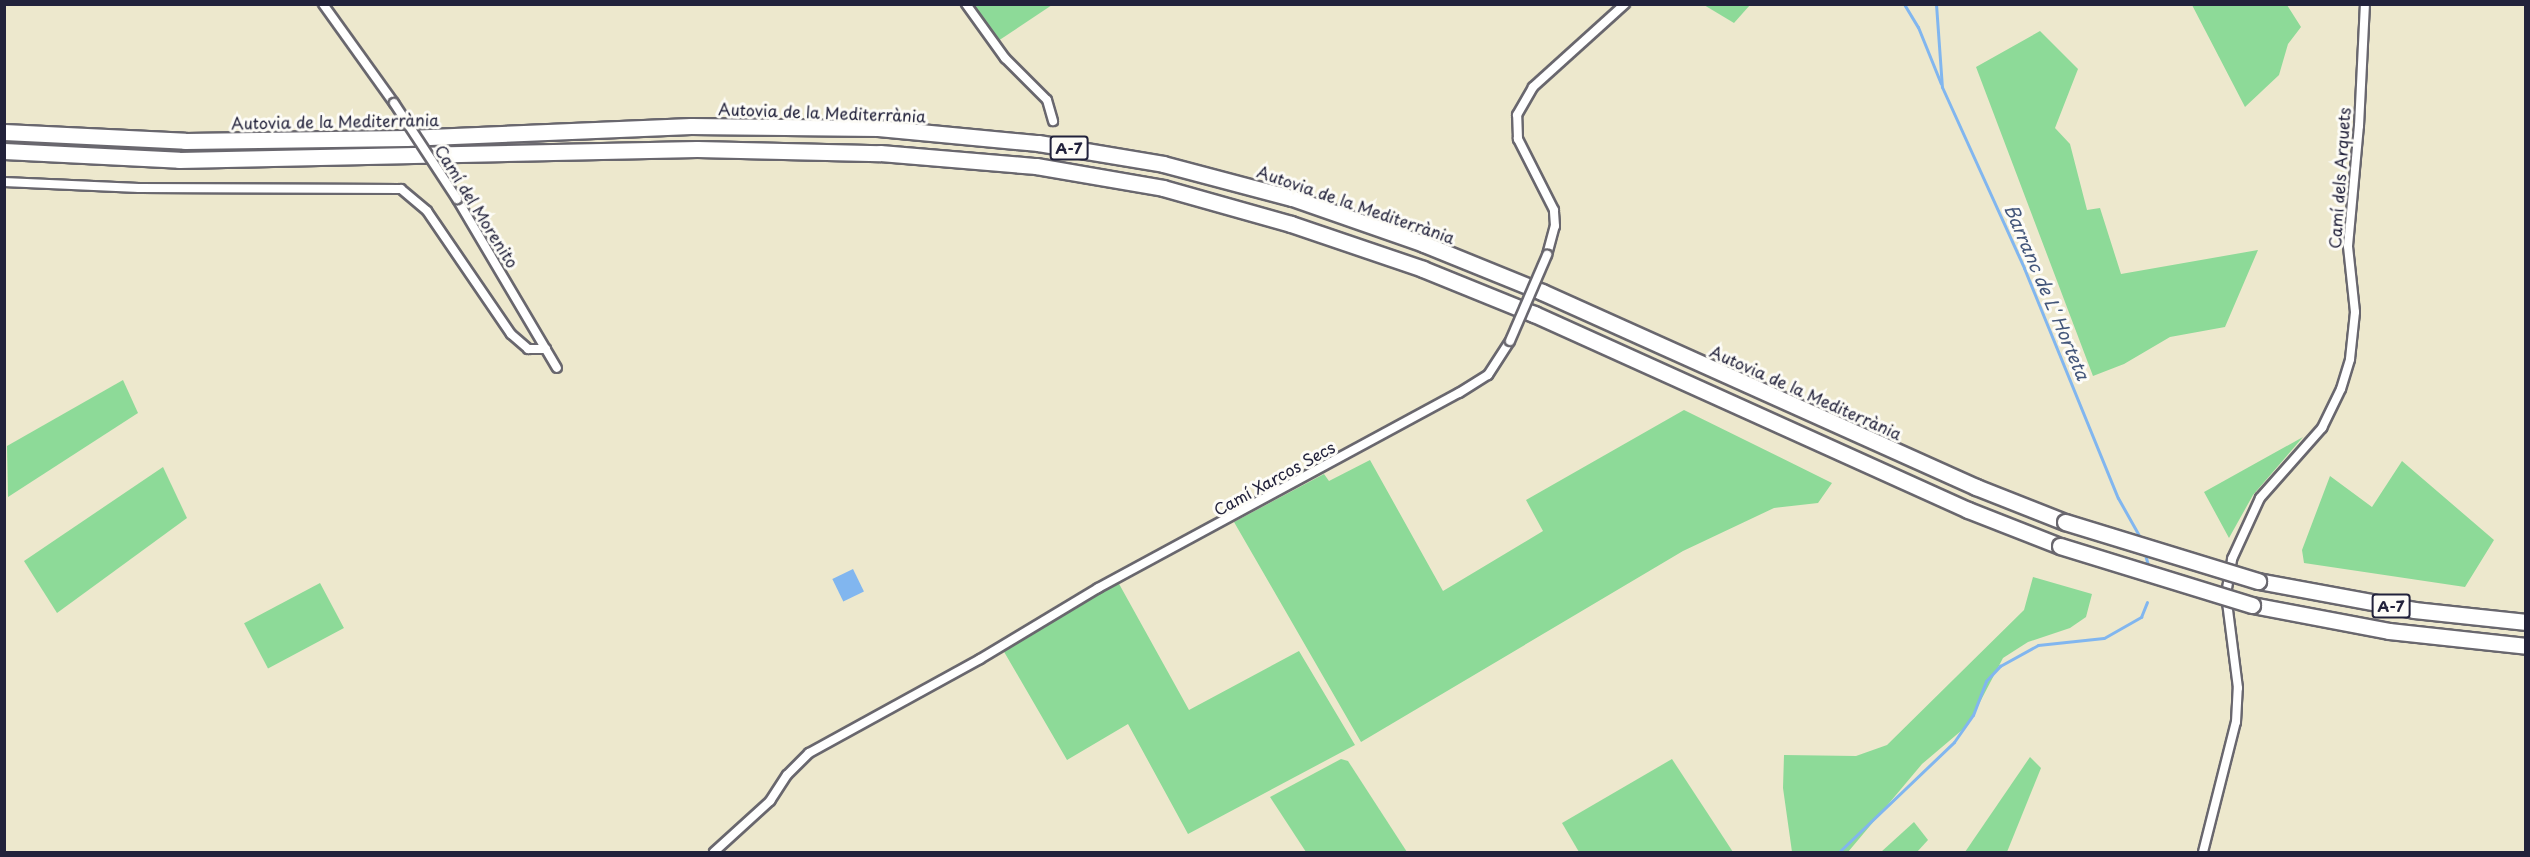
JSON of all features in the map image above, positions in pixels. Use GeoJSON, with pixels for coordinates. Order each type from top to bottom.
{"type":"FeatureCollection","features":[{"type":"Feature","properties":{"kind":"highway","name":"Autovia de la Mediterrània"},"geometry":{"type":"LineString","coordinates":[[4,132],[209,141],[692,126],[879,128],[1038,143],[1163,164],[1292,198],[1424,244],[1542,292],[1965,483],[2065,522],[2259,581],[2414,610],[2526,622]]}},
{"type":"Feature","properties":{"kind":"highway","name":"A-7"},"geometry":{"type":"LineString","coordinates":[[4,152],[179,160],[697,149],[880,153],[1036,166],[1163,188],[1291,224],[1423,269],[1534,314],[1968,510],[2060,546],[2252,605],[2389,631],[2526,646]]}},
{"type":"Feature","properties":{"kind":"street","name":"Camí del Morenito"},"geometry":{"type":"LineString","coordinates":[[323,4],[394,103],[456,199],[557,368]]}},
{"type":"Feature","properties":{"kind":"street"},"geometry":{"type":"LineString","coordinates":[[966,4],[1005,58],[1047,100],[1053,121]]}},
{"type":"Feature","properties":{"kind":"street","name":"Camí Xarcos Secs"},"geometry":{"type":"LineString","coordinates":[[714,852],[770,801],[787,775],[809,753],[980,659],[1098,588],[1459,393],[1488,375],[1510,341],[1547,255],[1555,226],[1554,210],[1518,139],[1517,115],[1533,87],[1625,4]]}},
{"type":"Feature","properties":{"kind":"street","name":"Camí dels Arquets"},"geometry":{"type":"LineString","coordinates":[[2203,852],[2236,722],[2238,688],[2226,594],[2232,559],[2259,498],[2322,428],[2341,389],[2350,359],[2355,312],[2348,246],[2360,126],[2365,4]]}},
{"type":"Feature","properties":{"kind":"street"},"geometry":{"type":"LineString","coordinates":[[4,182],[139,188],[401,189],[427,211],[511,334],[528,349],[546,349]]}},
{"type":"Feature","properties":{"kind":"green space"},"geometry":{"type":"Polygon","coordinates":[[[1750,4],[1734,23],[1704,5],[1750,4]]]}},
{"type":"Feature","properties":{"kind":"green space"},"geometry":{"type":"Polygon","coordinates":[[[974,5],[1052,5],[998,41],[974,5]]]}},
{"type":"Feature","properties":{"kind":"green space"},"geometry":{"type":"Polygon","coordinates":[[[2192,5],[2287,5],[2301,27],[2288,44],[2279,75],[2245,107],[2192,5]]]}},
{"type":"Feature","properties":{"kind":"green space"},"geometry":{"type":"Polygon","coordinates":[[[2040,31],[2078,69],[2055,128],[2070,144],[2087,210],[2100,208],[2121,274],[2258,250],[2225,327],[2170,337],[2124,364],[2093,376],[1976,67],[2040,31]]]}},
{"type":"Feature","properties":{"kind":"green space"},"geometry":{"type":"Polygon","coordinates":[[[123,380],[138,413],[8,497],[7,446],[123,380]]]}},
{"type":"Feature","properties":{"kind":"green space"},"geometry":{"type":"Polygon","coordinates":[[[1684,410],[1832,483],[1818,503],[1774,508],[1683,551],[1361,742],[1234,522],[1324,474],[1329,481],[1370,460],[1443,591],[1543,531],[1526,500],[1684,410]]]}},
{"type":"Feature","properties":{"kind":"green space"},"geometry":{"type":"Polygon","coordinates":[[[2303,437],[2253,495],[2229,538],[2204,492],[2303,437]]]}},
{"type":"Feature","properties":{"kind":"green space"},"geometry":{"type":"Polygon","coordinates":[[[2402,461],[2494,540],[2465,587],[2304,563],[2302,550],[2330,476],[2372,507],[2402,461]]]}},
{"type":"Feature","properties":{"kind":"green space"},"geometry":{"type":"Polygon","coordinates":[[[163,467],[187,518],[57,613],[24,561],[163,467]]]}},
{"type":"Feature","properties":{"kind":"green space"},"geometry":{"type":"Polygon","coordinates":[[[2033,577],[2092,594],[2086,617],[2070,628],[2028,642],[2003,658],[1968,725],[1922,764],[1848,852],[1792,852],[1783,788],[1784,755],[1856,756],[1887,745],[2024,610],[2033,577]]]}},
{"type":"Feature","properties":{"kind":"green space"},"geometry":{"type":"Polygon","coordinates":[[[1118,582],[1189,710],[1299,651],[1355,745],[1188,834],[1128,724],[1067,760],[1003,650],[1118,582]]]}},
{"type":"Feature","properties":{"kind":"green space"},"geometry":{"type":"Polygon","coordinates":[[[320,583],[344,628],[268,668],[244,623],[320,583]]]}},
{"type":"Feature","properties":{"kind":"green space"},"geometry":{"type":"Polygon","coordinates":[[[2030,757],[2041,768],[2007,852],[1965,852],[2030,757]]]}},
{"type":"Feature","properties":{"kind":"green space"},"geometry":{"type":"Polygon","coordinates":[[[1341,759],[1348,761],[1407,852],[1306,852],[1270,797],[1341,759]]]}},
{"type":"Feature","properties":{"kind":"green space"},"geometry":{"type":"Polygon","coordinates":[[[1672,759],[1733,852],[1579,852],[1562,823],[1672,759]]]}},
{"type":"Feature","properties":{"kind":"green space"},"geometry":{"type":"Polygon","coordinates":[[[1914,822],[1928,840],[1917,852],[1881,852],[1914,822]]]}},
{"type":"Feature","properties":{"kind":"water"},"geometry":{"type":"Polygon","coordinates":[[[853,569],[864,591],[843,602],[832,579],[853,569]]]}},
{"type":"Feature","properties":{"kind":"waterway"},"geometry":{"type":"LineString","coordinates":[[1904,4],[1918,27],[1941,84]]}},
{"type":"Feature","properties":{"kind":"waterway","name":"Barranc de L' Horteta"},"geometry":{"type":"LineString","coordinates":[[1936,4],[1942,87],[2024,268],[2118,498],[2141,539]]}},
{"type":"Feature","properties":{"kind":"waterway","name":"Barranc de L' Horteta"},"geometry":{"type":"LineString","coordinates":[[2144,551],[2149,568]]}},
{"type":"Feature","properties":{"kind":"waterway"},"geometry":{"type":"LineString","coordinates":[[1839,852],[1954,742],[1973,715],[1986,681],[2000,666],[2038,645],[2104,638],[2141,617],[2147,602]]}}]}
